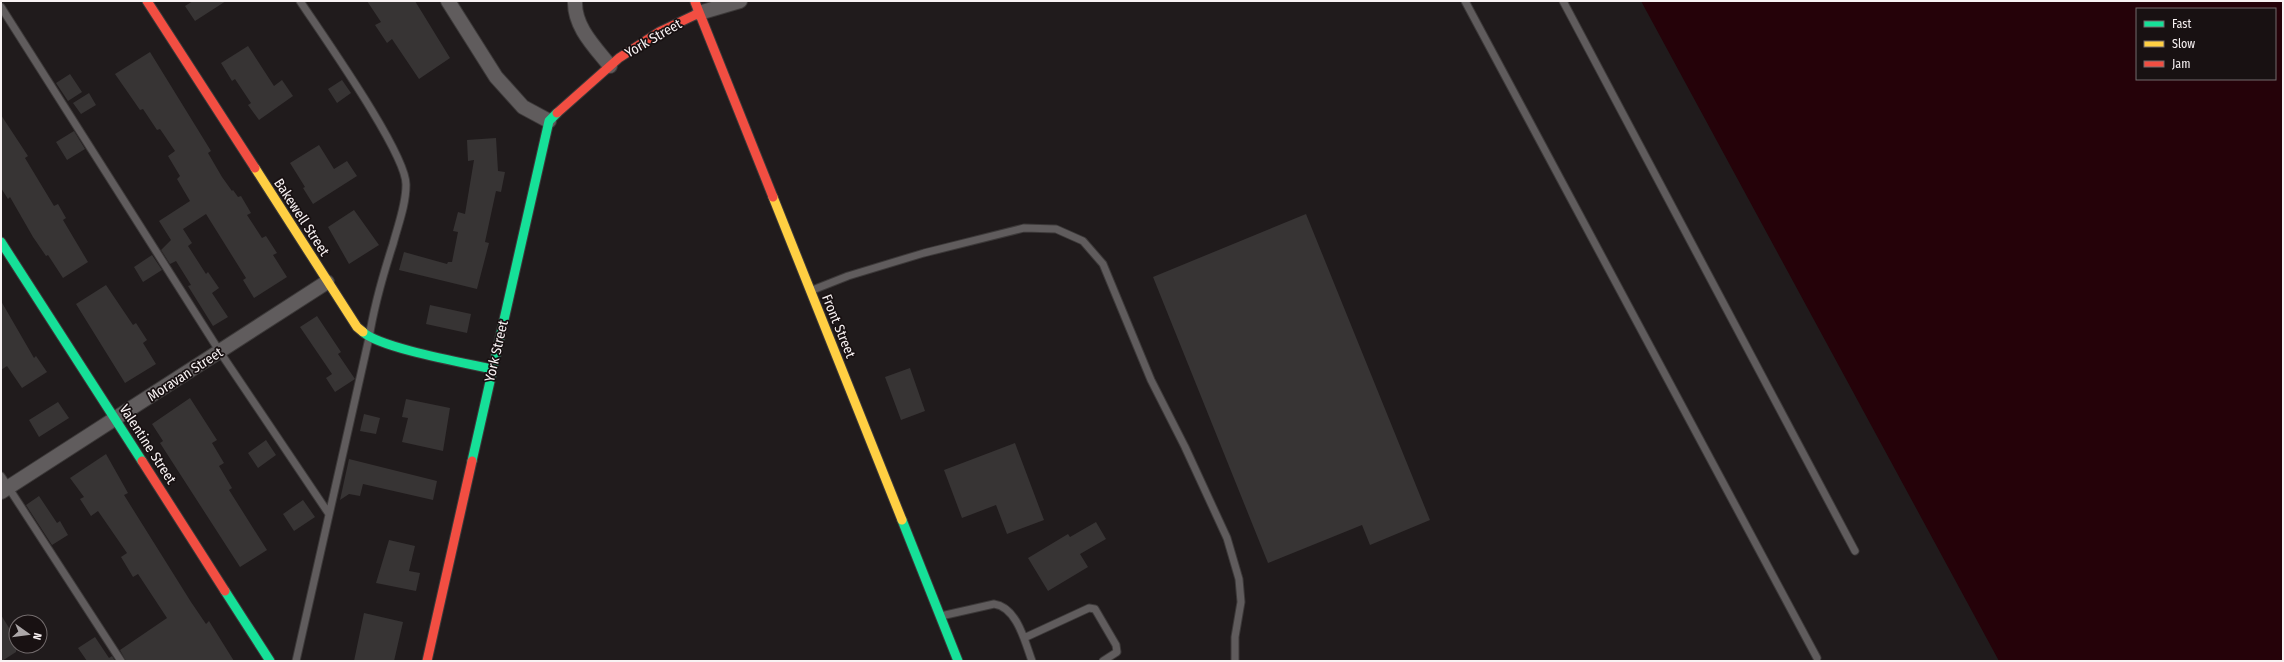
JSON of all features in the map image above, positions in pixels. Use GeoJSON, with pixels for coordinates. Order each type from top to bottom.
{"type":"FeatureCollection","features":[{"type":"Feature","properties":{"kind":"street","name":"Bakewell Street"},"geometry":{"type":"LineString","coordinates":[[147,1],[327,282],[354,322],[369,338]]}},
{"type":"Feature","properties":{"kind":"street"},"geometry":{"type":"LineString","coordinates":[[448,1],[496,77],[523,107],[550,121]]}},
{"type":"Feature","properties":{"kind":"street","name":"York Street"},"geometry":{"type":"LineString","coordinates":[[575,1],[575,13],[582,30],[610,66]]}},
{"type":"Feature","properties":{"kind":"street"},"geometry":{"type":"LineString","coordinates":[[697,7],[740,1]]}},
{"type":"Feature","properties":{"kind":"street","name":"York Street"},"geometry":{"type":"LineString","coordinates":[[427,661],[492,369],[550,121],[619,58],[697,7]]}},
{"type":"Feature","properties":{"kind":"street","name":"Front Street"},"geometry":{"type":"LineString","coordinates":[[697,7],[958,661]]}},
{"type":"Feature","properties":{"kind":"street","name":"Valentine Street"},"geometry":{"type":"LineString","coordinates":[[1,242],[270,661]]}},
{"type":"Feature","properties":{"kind":"street","name":"Moravan Street"},"geometry":{"type":"LineString","coordinates":[[3,485],[116,419],[327,282]]}},
{"type":"Feature","properties":{"kind":"street"},"geometry":{"type":"LineString","coordinates":[[369,338],[492,369]]}},
{"type":"Feature","properties":{"kind":"lane"},"geometry":{"type":"LineString","coordinates":[[296,661],[369,338],[374,308],[404,205],[407,183],[393,149],[379,124],[300,1]]}},
{"type":"Feature","properties":{"kind":"lane"},"geometry":{"type":"LineString","coordinates":[[1465,1],[1817,658]]}},
{"type":"Feature","properties":{"kind":"lane"},"geometry":{"type":"LineString","coordinates":[[1563,1],[1855,551]]}},
{"type":"Feature","properties":{"kind":"lane"},"geometry":{"type":"LineString","coordinates":[[1,7],[220,352],[329,514]]}},
{"type":"Feature","properties":{"kind":"lane"},"geometry":{"type":"LineString","coordinates":[[810,291],[848,276],[924,253],[1024,228],[1056,229],[1083,241],[1103,264],[1151,380],[1185,447],[1227,538],[1239,579],[1241,602],[1235,637],[1235,661]]}},
{"type":"Feature","properties":{"kind":"lane"},"geometry":{"type":"LineString","coordinates":[[3,485],[121,661]]}},
{"type":"Feature","properties":{"kind":"lane"},"geometry":{"type":"LineString","coordinates":[[941,616],[994,604],[1008,608],[1024,638],[1032,661]]}},
{"type":"Feature","properties":{"kind":"lane"},"geometry":{"type":"LineString","coordinates":[[1024,638],[1089,608],[1095,609],[1116,646],[1117,652],[1103,661]]}},
{"type":"Feature","properties":{"kind":"shaded area"},"geometry":{"type":"Polygon","coordinates":[[[1641,1],[2283,1],[2283,661],[1999,661],[1641,1]]]}},
{"type":"Feature","properties":{"kind":"building"},"geometry":{"type":"Polygon","coordinates":[[[193,1],[226,1],[195,21],[185,6],[193,1]]]}},
{"type":"Feature","properties":{"kind":"building"},"geometry":{"type":"Polygon","coordinates":[[[367,1],[415,1],[450,58],[419,79],[392,39],[387,43],[375,25],[381,22],[367,1]]]}},
{"type":"Feature","properties":{"kind":"building"},"geometry":{"type":"Polygon","coordinates":[[[248,46],[274,86],[282,80],[293,96],[259,120],[248,105],[251,103],[235,79],[232,81],[221,63],[248,46]]]}},
{"type":"Feature","properties":{"kind":"building"},"geometry":{"type":"Polygon","coordinates":[[[150,52],[211,151],[208,153],[222,177],[238,197],[241,196],[251,213],[247,215],[262,238],[266,236],[277,253],[273,255],[287,277],[254,298],[243,280],[246,278],[206,214],[183,229],[192,243],[188,246],[206,274],[208,272],[219,288],[212,293],[228,317],[213,326],[188,286],[191,285],[176,261],[170,264],[161,250],[171,240],[159,221],[190,201],[177,179],[180,176],[168,156],[175,151],[160,129],[157,130],[143,109],[140,110],[115,74],[150,52]]]}},
{"type":"Feature","properties":{"kind":"building"},"geometry":{"type":"Polygon","coordinates":[[[70,74],[82,92],[68,101],[56,83],[70,74]]]}},
{"type":"Feature","properties":{"kind":"building"},"geometry":{"type":"Polygon","coordinates":[[[342,80],[351,93],[337,103],[328,89],[342,80]]]}},
{"type":"Feature","properties":{"kind":"building"},"geometry":{"type":"Polygon","coordinates":[[[89,93],[96,105],[81,114],[73,103],[89,93]]]}},
{"type":"Feature","properties":{"kind":"building"},"geometry":{"type":"Polygon","coordinates":[[[1,115],[28,156],[25,158],[54,206],[58,204],[66,218],[63,220],[88,262],[63,278],[48,255],[46,256],[33,237],[10,197],[8,199],[1,188],[1,115]]]}},
{"type":"Feature","properties":{"kind":"building"},"geometry":{"type":"Polygon","coordinates":[[[74,131],[85,149],[67,160],[56,142],[74,131]]]}},
{"type":"Feature","properties":{"kind":"building"},"geometry":{"type":"Polygon","coordinates":[[[496,138],[498,171],[505,172],[501,192],[496,191],[485,242],[489,243],[477,289],[399,270],[404,252],[447,264],[448,262],[452,262],[458,232],[453,231],[458,212],[465,214],[474,160],[468,161],[467,140],[496,138]]]}},
{"type":"Feature","properties":{"kind":"building"},"geometry":{"type":"Polygon","coordinates":[[[319,145],[334,169],[347,161],[357,176],[313,204],[303,188],[305,187],[290,163],[319,145]]]}},
{"type":"Feature","properties":{"kind":"building"},"geometry":{"type":"Polygon","coordinates":[[[354,210],[379,245],[349,264],[328,227],[354,210]]]}},
{"type":"Feature","properties":{"kind":"building"},"geometry":{"type":"Polygon","coordinates":[[[1306,214],[1430,520],[1370,545],[1362,525],[1268,563],[1153,277],[1306,214]]]}},
{"type":"Feature","properties":{"kind":"building"},"geometry":{"type":"Polygon","coordinates":[[[152,255],[162,270],[143,282],[134,267],[152,255]]]}},
{"type":"Feature","properties":{"kind":"building"},"geometry":{"type":"Polygon","coordinates":[[[106,285],[133,325],[136,323],[147,340],[143,343],[156,364],[125,383],[76,304],[106,285]]]}},
{"type":"Feature","properties":{"kind":"building"},"geometry":{"type":"Polygon","coordinates":[[[1,301],[34,358],[36,356],[47,372],[22,388],[7,366],[1,370],[1,301]]]}},
{"type":"Feature","properties":{"kind":"building"},"geometry":{"type":"Polygon","coordinates":[[[430,305],[471,314],[467,333],[426,324],[430,305]]]}},
{"type":"Feature","properties":{"kind":"building"},"geometry":{"type":"Polygon","coordinates":[[[317,316],[341,352],[338,354],[355,379],[335,392],[326,378],[332,374],[300,327],[317,316]]]}},
{"type":"Feature","properties":{"kind":"building"},"geometry":{"type":"Polygon","coordinates":[[[910,368],[925,411],[901,420],[885,377],[910,368]]]}},
{"type":"Feature","properties":{"kind":"building"},"geometry":{"type":"Polygon","coordinates":[[[190,398],[217,440],[212,443],[224,463],[219,466],[232,488],[229,490],[267,550],[240,567],[160,443],[163,441],[152,424],[190,398]]]}},
{"type":"Feature","properties":{"kind":"building"},"geometry":{"type":"Polygon","coordinates":[[[406,399],[450,408],[443,451],[402,442],[408,418],[402,417],[406,399]]]}},
{"type":"Feature","properties":{"kind":"building"},"geometry":{"type":"Polygon","coordinates":[[[58,402],[69,418],[39,437],[29,420],[58,402]]]}},
{"type":"Feature","properties":{"kind":"building"},"geometry":{"type":"Polygon","coordinates":[[[364,414],[380,418],[376,434],[360,431],[364,414]]]}},
{"type":"Feature","properties":{"kind":"building"},"geometry":{"type":"Polygon","coordinates":[[[266,440],[276,455],[258,468],[248,453],[266,440]]]}},
{"type":"Feature","properties":{"kind":"building"},"geometry":{"type":"Polygon","coordinates":[[[1015,443],[1044,520],[1007,534],[996,505],[962,518],[944,470],[1015,443]]]}},
{"type":"Feature","properties":{"kind":"building"},"geometry":{"type":"Polygon","coordinates":[[[106,454],[128,493],[124,495],[191,602],[206,624],[209,621],[234,661],[126,661],[120,650],[167,618],[138,574],[133,577],[121,557],[127,553],[98,511],[91,516],[80,499],[84,497],[70,478],[106,454]]]}},
{"type":"Feature","properties":{"kind":"building"},"geometry":{"type":"Polygon","coordinates":[[[349,459],[437,481],[433,500],[363,484],[360,496],[349,494],[340,500],[349,459]]]}},
{"type":"Feature","properties":{"kind":"building"},"geometry":{"type":"Polygon","coordinates":[[[39,496],[57,523],[60,521],[68,535],[52,545],[26,505],[39,496]]]}},
{"type":"Feature","properties":{"kind":"building"},"geometry":{"type":"Polygon","coordinates":[[[303,500],[315,517],[294,531],[283,514],[303,500]]]}},
{"type":"Feature","properties":{"kind":"building"},"geometry":{"type":"Polygon","coordinates":[[[1096,522],[1106,539],[1080,554],[1088,567],[1048,591],[1028,558],[1068,534],[1070,537],[1096,522]]]}},
{"type":"Feature","properties":{"kind":"building"},"geometry":{"type":"Polygon","coordinates":[[[389,540],[415,546],[409,571],[420,573],[416,591],[376,583],[389,540]]]}},
{"type":"Feature","properties":{"kind":"building"},"geometry":{"type":"Polygon","coordinates":[[[364,613],[403,622],[394,661],[354,661],[364,613]]]}},
{"type":"Feature","properties":{"kind":"building"},"geometry":{"type":"Polygon","coordinates":[[[1,615],[8,626],[8,654],[13,654],[2,661],[1,615]]]}},
{"type":"Feature","properties":{"kind":"building"},"geometry":{"type":"Polygon","coordinates":[[[95,637],[109,658],[112,656],[115,661],[87,661],[78,648],[95,637]]]}},
{"type":"Feature","properties":{"kind":"traffic: fast"},"geometry":{"type":"LineString","coordinates":[[472,461],[549,121],[557,113]]}},
{"type":"Feature","properties":{"kind":"traffic: fast"},"geometry":{"type":"LineString","coordinates":[[1,242],[142,461]]}},
{"type":"Feature","properties":{"kind":"traffic: fast"},"geometry":{"type":"LineString","coordinates":[[363,332],[372,338],[404,349],[492,369]]}},
{"type":"Feature","properties":{"kind":"traffic: fast"},"geometry":{"type":"LineString","coordinates":[[902,520],[958,661]]}},
{"type":"Feature","properties":{"kind":"traffic: fast"},"geometry":{"type":"LineString","coordinates":[[225,591],[270,661]]}},
{"type":"Feature","properties":{"kind":"traffic: slow"},"geometry":{"type":"LineString","coordinates":[[255,168],[357,327],[363,332]]}},
{"type":"Feature","properties":{"kind":"traffic: slow"},"geometry":{"type":"LineString","coordinates":[[773,197],[902,520]]}},
{"type":"Feature","properties":{"kind":"traffic: jam"},"geometry":{"type":"LineString","coordinates":[[147,1],[255,168]]}},
{"type":"Feature","properties":{"kind":"traffic: jam"},"geometry":{"type":"LineString","coordinates":[[695,2],[773,197]]}},
{"type":"Feature","properties":{"kind":"traffic: jam"},"geometry":{"type":"LineString","coordinates":[[557,113],[619,58],[659,32],[699,13]]}},
{"type":"Feature","properties":{"kind":"traffic: jam"},"geometry":{"type":"LineString","coordinates":[[142,461],[225,591]]}},
{"type":"Feature","properties":{"kind":"traffic: jam"},"geometry":{"type":"LineString","coordinates":[[427,661],[472,461]]}}]}
